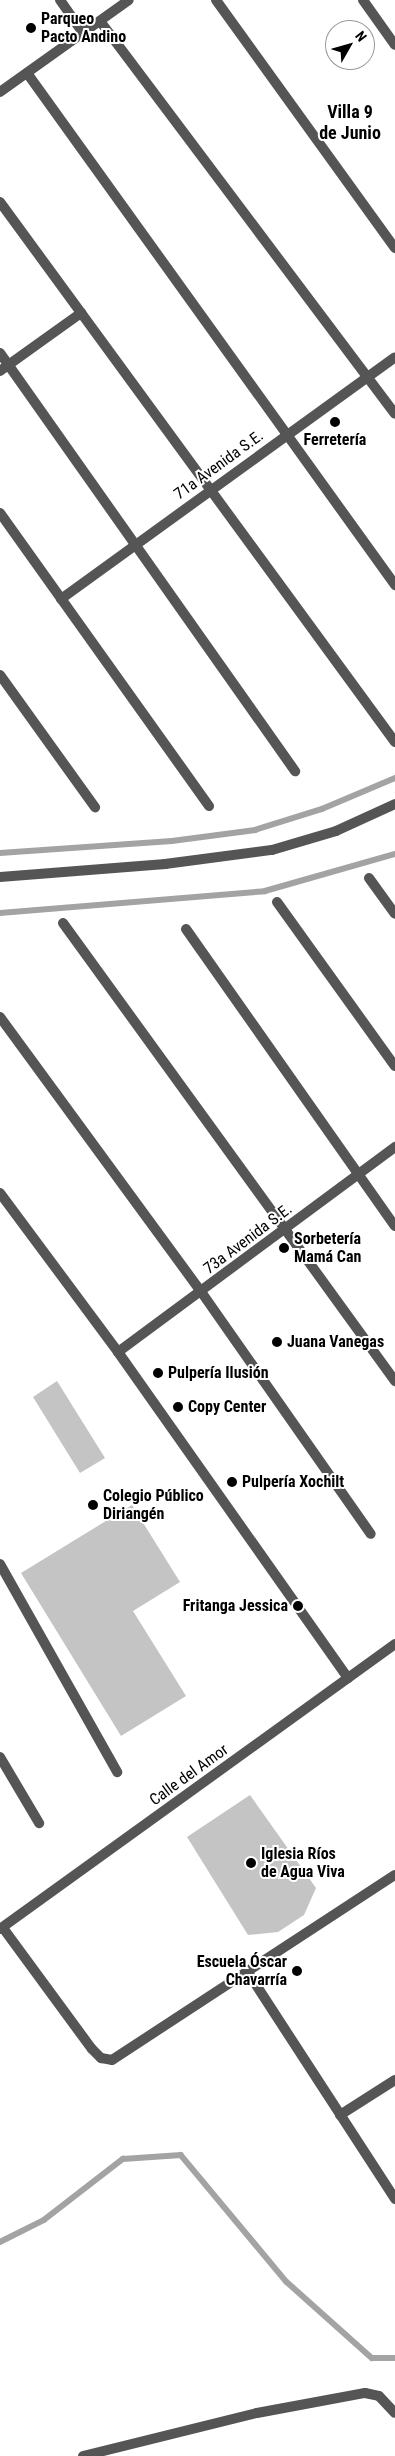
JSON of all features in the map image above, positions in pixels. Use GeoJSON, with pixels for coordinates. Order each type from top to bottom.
{"type":"FeatureCollection","features":[{"type":"Feature","properties":{"kind":"street"},"geometry":{"type":"LineString","coordinates":[[60,0],[83,33]]}},
{"type":"Feature","properties":{"kind":"street"},"geometry":{"type":"LineString","coordinates":[[0,92],[129,0]]}},
{"type":"Feature","properties":{"kind":"street"},"geometry":{"type":"LineString","coordinates":[[216,0],[395,248]]}},
{"type":"Feature","properties":{"kind":"street"},"geometry":{"type":"LineString","coordinates":[[363,0],[395,45]]}},
{"type":"Feature","properties":{"kind":"street"},"geometry":{"type":"LineString","coordinates":[[100,21],[395,414]]}},
{"type":"Feature","properties":{"kind":"street"},"geometry":{"type":"LineString","coordinates":[[27,73],[395,585]]}},
{"type":"Feature","properties":{"kind":"street"},"geometry":{"type":"LineString","coordinates":[[0,202],[395,742]]}},
{"type":"Feature","properties":{"kind":"street"},"geometry":{"type":"LineString","coordinates":[[4,368],[81,313]]}},
{"type":"Feature","properties":{"kind":"street"},"geometry":{"type":"LineString","coordinates":[[0,353],[4,368],[135,544],[295,771]]}},
{"type":"Feature","properties":{"kind":"street","name":"71a Avenida S.E."},"geometry":{"type":"LineString","coordinates":[[61,599],[210,489],[395,357]]}},
{"type":"Feature","properties":{"kind":"street"},"geometry":{"type":"LineString","coordinates":[[0,514],[210,806]]}},
{"type":"Feature","properties":{"kind":"street"},"geometry":{"type":"LineString","coordinates":[[0,675],[95,807]]}},
{"type":"Feature","properties":{"kind":"street"},"geometry":{"type":"LineString","coordinates":[[0,877],[164,864],[272,850],[336,831],[395,804]]}},
{"type":"Feature","properties":{"kind":"street"},"geometry":{"type":"LineString","coordinates":[[369,878],[395,914]]}},
{"type":"Feature","properties":{"kind":"street"},"geometry":{"type":"LineString","coordinates":[[277,902],[395,1066]]}},
{"type":"Feature","properties":{"kind":"street"},"geometry":{"type":"LineString","coordinates":[[63,923],[395,1381]]}},
{"type":"Feature","properties":{"kind":"street"},"geometry":{"type":"LineString","coordinates":[[186,929],[395,1226]]}},
{"type":"Feature","properties":{"kind":"street"},"geometry":{"type":"LineString","coordinates":[[0,1017],[202,1293],[371,1534]]}},
{"type":"Feature","properties":{"kind":"street","name":"73a Avenida S.E."},"geometry":{"type":"LineString","coordinates":[[118,1352],[202,1293],[395,1147]]}},
{"type":"Feature","properties":{"kind":"street"},"geometry":{"type":"LineString","coordinates":[[0,1193],[118,1352],[348,1678]]}},
{"type":"Feature","properties":{"kind":"street"},"geometry":{"type":"LineString","coordinates":[[0,1564],[116,1772]]}},
{"type":"Feature","properties":{"kind":"street","name":"Calle del Amor"},"geometry":{"type":"LineString","coordinates":[[2,1929],[395,1644]]}},
{"type":"Feature","properties":{"kind":"street"},"geometry":{"type":"LineString","coordinates":[[0,1757],[39,1823]]}},
{"type":"Feature","properties":{"kind":"street"},"geometry":{"type":"LineString","coordinates":[[2,1929],[101,2058],[112,2060],[395,1875]]}},
{"type":"Feature","properties":{"kind":"street"},"geometry":{"type":"LineString","coordinates":[[247,1971],[395,2199]]}},
{"type":"Feature","properties":{"kind":"street"},"geometry":{"type":"LineString","coordinates":[[340,2115],[395,2080]]}},
{"type":"Feature","properties":{"kind":"street"},"geometry":{"type":"LineString","coordinates":[[83,2456],[257,2412],[365,2393],[379,2396],[395,2413]]}},
{"type":"Feature","properties":{"kind":"building"},"geometry":{"type":"Polygon","coordinates":[[[57,1381],[105,1458],[80,1473],[33,1397],[57,1381]]]}},
{"type":"Feature","properties":{"kind":"building"},"geometry":{"type":"Polygon","coordinates":[[[132,1505],[180,1582],[133,1611],[186,1696],[121,1736],[21,1573],[132,1505]]]}},
{"type":"Feature","properties":{"kind":"building","name":"Iglesia Ríos de Agua Viva"},"geometry":{"type":"Polygon","coordinates":[[[250,1795],[316,1888],[304,1915],[278,1932],[248,1935],[187,1837],[250,1795]]]}},
{"type":"Feature","properties":{"kind":"waterway"},"geometry":{"type":"LineString","coordinates":[[0,853],[172,841],[255,830],[322,809],[395,778]]}},
{"type":"Feature","properties":{"kind":"waterway"},"geometry":{"type":"LineString","coordinates":[[0,913],[265,891],[395,854]]}},
{"type":"Feature","properties":{"kind":"waterway"},"geometry":{"type":"LineString","coordinates":[[0,2242],[44,2220],[123,2159],[181,2155],[287,2282],[372,2358],[395,2358]]}},
{"type":"Feature","properties":{"kind":"place","name":"Parqueo Pacto Andino"},"geometry":{"type":"Point","coordinates":[31,28]}},
{"type":"Feature","properties":{"kind":"place","name":"Ferretería"},"geometry":{"type":"Point","coordinates":[335,422]}},
{"type":"Feature","properties":{"kind":"place","name":"Sorbetería Mamá Can"},"geometry":{"type":"Point","coordinates":[284,1248]}},
{"type":"Feature","properties":{"kind":"place","name":"Juana Vanegas"},"geometry":{"type":"Point","coordinates":[277,1342]}},
{"type":"Feature","properties":{"kind":"place","name":"Pulpería Ilusión"},"geometry":{"type":"Point","coordinates":[158,1373]}},
{"type":"Feature","properties":{"kind":"place","name":"Copy Center"},"geometry":{"type":"Point","coordinates":[178,1407]}},
{"type":"Feature","properties":{"kind":"place","name":"Pulpería Xochilt"},"geometry":{"type":"Point","coordinates":[232,1482]}},
{"type":"Feature","properties":{"kind":"place","name":"Colegio Público Diriangén"},"geometry":{"type":"Point","coordinates":[93,1505]}},
{"type":"Feature","properties":{"kind":"place","name":"Fritanga Jessica"},"geometry":{"type":"Point","coordinates":[298,1606]}},
{"type":"Feature","properties":{"kind":"place","name":"Iglesia Ríos de Agua Viva"},"geometry":{"type":"Point","coordinates":[251,1863]}},
{"type":"Feature","properties":{"kind":"place","name":"Escuela Óscar Chavarría"},"geometry":{"type":"Point","coordinates":[297,1971]}},
{"type":"Feature","properties":{"kind":"district","name":"Villa 9 de Junio"},"geometry":{"type":"Point","coordinates":[350,123]}}]}
